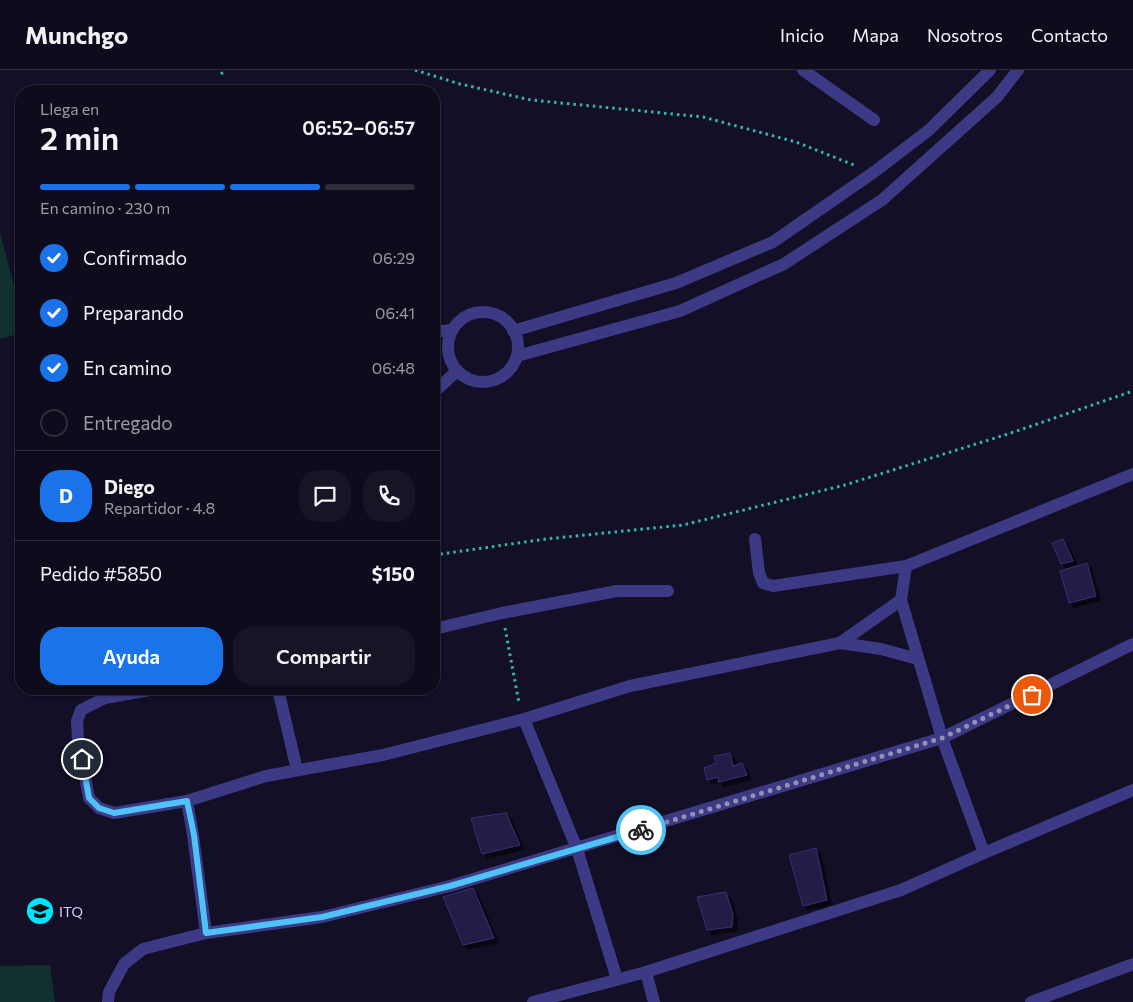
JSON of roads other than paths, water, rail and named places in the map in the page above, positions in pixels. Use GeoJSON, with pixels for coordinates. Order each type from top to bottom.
{"type":"FeatureCollection","features":[{"type":"Feature","properties":{"kind":"street"},"geometry":{"type":"LineString","coordinates":[[803,70],[874,120]]}},
{"type":"Feature","properties":{"kind":"street"},"geometry":{"type":"LineString","coordinates":[[513,331],[676,283],[773,242],[874,172],[929,130],[990,70]]}},
{"type":"Feature","properties":{"kind":"street"},"geometry":{"type":"LineString","coordinates":[[517,356],[680,312],[784,264],[882,200],[997,97],[1018,70]]}},
{"type":"Feature","properties":{"kind":"street"},"geometry":{"type":"LineString","coordinates":[[486,312],[505,320],[513,331],[518,346],[517,356],[507,373],[489,382],[469,380],[457,370],[449,358],[448,349],[452,330],[467,316],[486,312]]}},
{"type":"Feature","properties":{"kind":"street"},"geometry":{"type":"LineString","coordinates":[[440,331],[452,330]]}},
{"type":"Feature","properties":{"kind":"street"},"geometry":{"type":"LineString","coordinates":[[440,386],[457,370]]}},
{"type":"Feature","properties":{"kind":"street"},"geometry":{"type":"LineString","coordinates":[[755,540],[759,573],[764,583],[773,586],[906,566],[1133,474]]}},
{"type":"Feature","properties":{"kind":"street"},"geometry":{"type":"LineString","coordinates":[[906,566],[901,600],[942,738],[984,853]]}},
{"type":"Feature","properties":{"kind":"street"},"geometry":{"type":"LineString","coordinates":[[440,628],[502,613],[617,591],[668,591]]}},
{"type":"Feature","properties":{"kind":"street"},"geometry":{"type":"LineString","coordinates":[[840,643],[901,600]]}},
{"type":"Feature","properties":{"kind":"street"},"geometry":{"type":"LineString","coordinates":[[122,695],[105,698],[81,710],[77,722],[78,740],[89,798],[99,808],[114,813],[187,801],[266,776],[383,754],[524,719],[630,686],[840,643],[882,649],[918,659]]}},
{"type":"Feature","properties":{"kind":"street"},"geometry":{"type":"LineString","coordinates":[[108,1002],[109,992],[124,964],[143,949],[206,933],[322,917],[450,886],[942,738],[1133,644]]}},
{"type":"Feature","properties":{"kind":"street"},"geometry":{"type":"LineString","coordinates":[[279,695],[297,770]]}},
{"type":"Feature","properties":{"kind":"street"},"geometry":{"type":"LineString","coordinates":[[524,719],[578,849],[617,979]]}},
{"type":"Feature","properties":{"kind":"street"},"geometry":{"type":"LineString","coordinates":[[533,1002],[646,972],[902,890],[1133,790]]}},
{"type":"Feature","properties":{"kind":"street"},"geometry":{"type":"LineString","coordinates":[[187,801],[194,835],[206,933]]}},
{"type":"Feature","properties":{"kind":"street"},"geometry":{"type":"LineString","coordinates":[[1030,1002],[1133,964]]}},
{"type":"Feature","properties":{"kind":"street"},"geometry":{"type":"LineString","coordinates":[[646,972],[654,1002]]}},
{"type":"Feature","properties":{"kind":"place","name":"ITQ"},"geometry":{"type":"Point","coordinates":[40,911]}}]}
